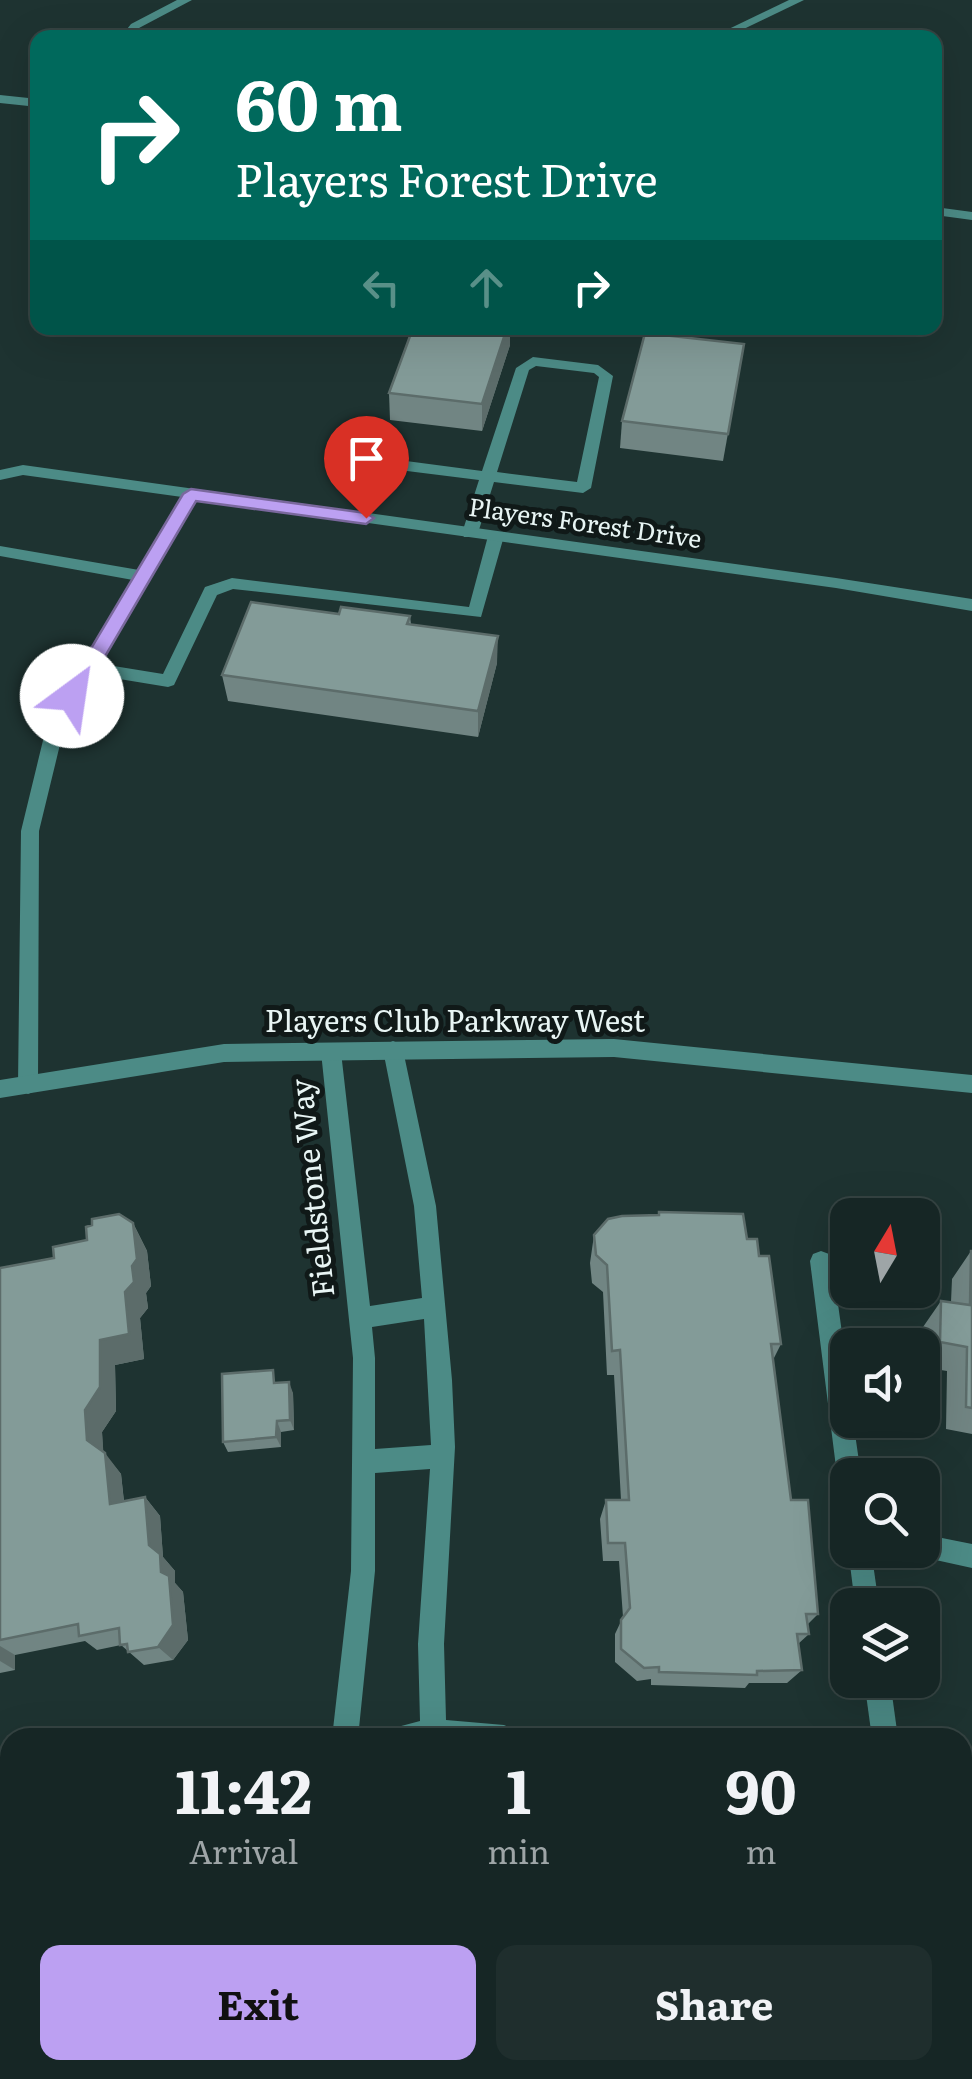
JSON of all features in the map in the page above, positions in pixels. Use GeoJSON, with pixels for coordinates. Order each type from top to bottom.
{"type":"FeatureCollection","features":[{"type":"Feature","properties":{"kind":"street"},"geometry":{"type":"LineString","coordinates":[[132,30],[186,0]]}},
{"type":"Feature","properties":{"kind":"street"},"geometry":{"type":"LineString","coordinates":[[732,30],[798,0]]}},
{"type":"Feature","properties":{"kind":"street"},"geometry":{"type":"LineString","coordinates":[[0,99],[30,102]]}},
{"type":"Feature","properties":{"kind":"street"},"geometry":{"type":"LineString","coordinates":[[942,212],[972,216]]}},
{"type":"Feature","properties":{"kind":"street"},"geometry":{"type":"LineString","coordinates":[[391,464],[488,477],[583,488],[606,376],[598,369],[533,361],[524,368],[488,477],[470,533]]}},
{"type":"Feature","properties":{"kind":"street","name":"Players Forest Drive"},"geometry":{"type":"LineString","coordinates":[[0,476],[23,470],[836,582],[972,605]]}},
{"type":"Feature","properties":{"kind":"street"},"geometry":{"type":"LineString","coordinates":[[28,1084],[30,831],[56,724],[191,494]]}},
{"type":"Feature","properties":{"kind":"street"},"geometry":{"type":"LineString","coordinates":[[89,668],[168,681],[211,591],[232,583],[475,614],[496,536]]}},
{"type":"Feature","properties":{"kind":"street"},"geometry":{"type":"LineString","coordinates":[[0,551],[144,576]]}},
{"type":"Feature","properties":{"kind":"street","name":"Players Club Parkway West"},"geometry":{"type":"LineString","coordinates":[[0,1089],[224,1052],[614,1048],[972,1084]]}},
{"type":"Feature","properties":{"kind":"street"},"geometry":{"type":"LineString","coordinates":[[393,1050],[425,1206],[441,1380],[442,1456],[431,1644],[433,1728]]}},
{"type":"Feature","properties":{"kind":"street","name":"Fieldstone Way"},"geometry":{"type":"LineString","coordinates":[[331,1052],[360,1318],[364,1462],[363,1572],[346,1728]]}},
{"type":"Feature","properties":{"kind":"street"},"geometry":{"type":"LineString","coordinates":[[821,1261],[847,1458]]}},
{"type":"Feature","properties":{"kind":"street","name":"Fieldstone Way"},"geometry":{"type":"LineString","coordinates":[[360,1318],[434,1307]]}},
{"type":"Feature","properties":{"kind":"street"},"geometry":{"type":"LineString","coordinates":[[364,1462],[442,1456]]}},
{"type":"Feature","properties":{"kind":"street"},"geometry":{"type":"LineString","coordinates":[[940,1550],[972,1556]]}},
{"type":"Feature","properties":{"kind":"street"},"geometry":{"type":"LineString","coordinates":[[879,1698],[884,1728]]}},
{"type":"Feature","properties":{"kind":"building"},"geometry":{"type":"Polygon","coordinates":[[[410,335],[505,335],[482,404],[389,393],[410,335]]]}},
{"type":"Feature","properties":{"kind":"building"},"geometry":{"type":"Polygon","coordinates":[[[644,335],[744,344],[728,434],[622,421],[644,335]]]}},
{"type":"Feature","properties":{"kind":"building"},"geometry":{"type":"Polygon","coordinates":[[[251,602],[339,614],[341,607],[410,616],[407,624],[498,636],[478,711],[222,675],[251,602]]]}},
{"type":"Feature","properties":{"kind":"building"},"geometry":{"type":"Polygon","coordinates":[[[659,1212],[743,1214],[747,1239],[757,1239],[759,1256],[769,1256],[781,1344],[771,1344],[791,1500],[808,1500],[818,1614],[806,1614],[809,1634],[797,1634],[802,1670],[757,1671],[757,1675],[659,1672],[659,1667],[644,1668],[621,1649],[621,1620],[630,1608],[625,1543],[608,1543],[606,1500],[629,1500],[620,1350],[612,1351],[607,1265],[596,1255],[594,1235],[608,1219],[659,1212]]]}},
{"type":"Feature","properties":{"kind":"building"},"geometry":{"type":"Polygon","coordinates":[[[119,1214],[133,1223],[137,1259],[132,1266],[134,1282],[125,1292],[129,1334],[100,1340],[100,1387],[85,1410],[87,1440],[105,1453],[110,1504],[145,1497],[149,1545],[160,1554],[161,1572],[169,1576],[173,1625],[158,1647],[128,1652],[127,1644],[120,1645],[119,1628],[79,1636],[78,1624],[0,1640],[0,1268],[54,1258],[53,1247],[87,1240],[86,1227],[92,1225],[92,1219],[119,1214]]]}},
{"type":"Feature","properties":{"kind":"building"},"geometry":{"type":"Polygon","coordinates":[[[972,1251],[972,1408],[966,1407],[967,1347],[940,1342],[941,1301],[970,1305],[972,1251]]]}},
{"type":"Feature","properties":{"kind":"building"},"geometry":{"type":"Polygon","coordinates":[[[273,1370],[274,1383],[289,1382],[290,1420],[277,1421],[276,1437],[223,1442],[222,1374],[273,1370]]]}},
{"type":"Feature","properties":{"kind":"route"},"geometry":{"type":"LineString","coordinates":[[72,696],[191,494],[366,518]]}}]}
